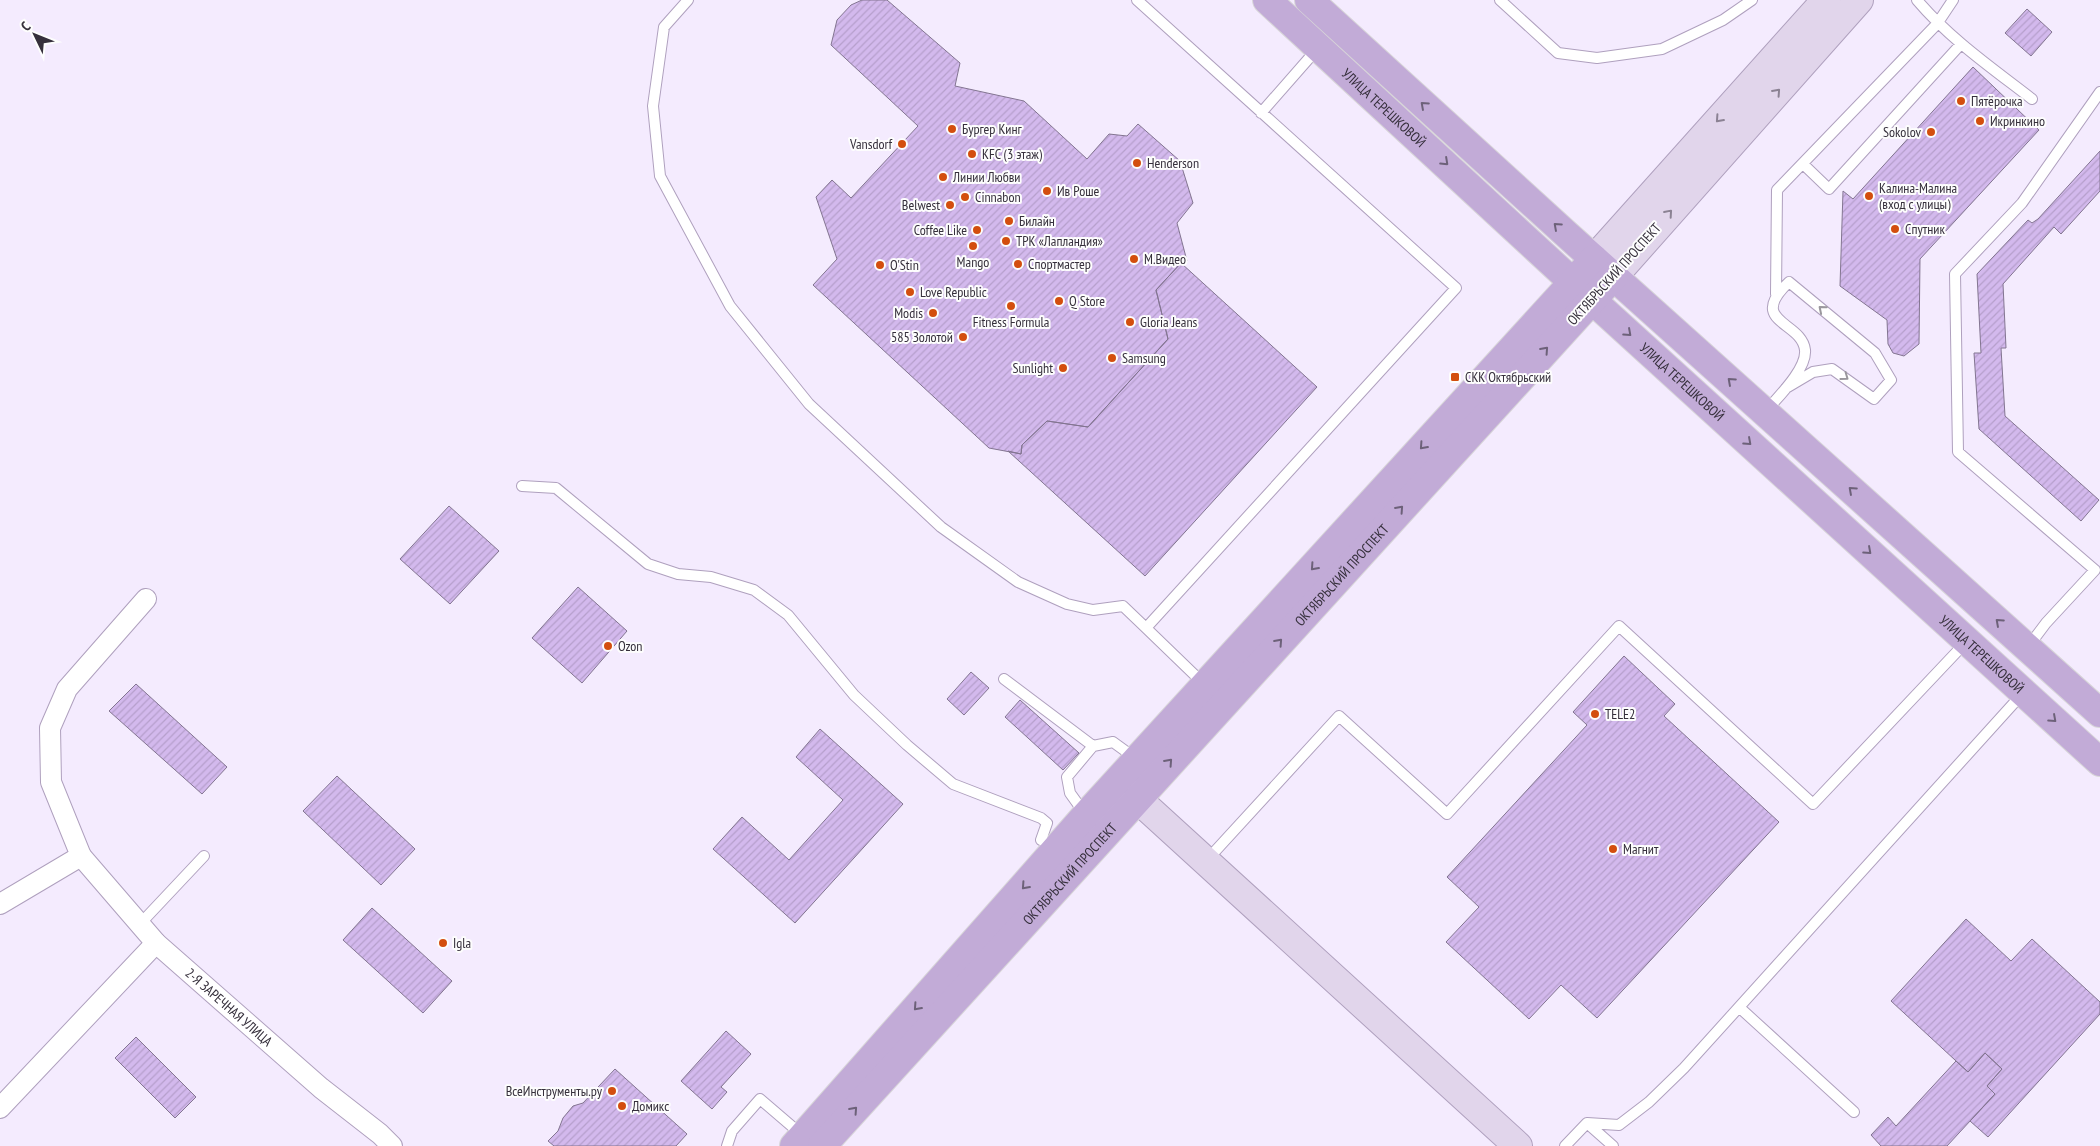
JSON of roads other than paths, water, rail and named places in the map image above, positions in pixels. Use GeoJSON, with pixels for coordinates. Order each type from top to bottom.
{"type":"FeatureCollection","features":[{"type":"Feature","properties":{"kind":"main road","name":"УЛИЦА ТЕРЕШКОВОЙ"},"geometry":{"type":"LineString","coordinates":[[1267,0],[1582,291],[2100,762]]}},
{"type":"Feature","properties":{"kind":"main road","name":"УЛИЦА ТЕРЕШКОВОЙ"},"geometry":{"type":"LineString","coordinates":[[1309,0],[2100,714]]}},
{"type":"Feature","properties":{"kind":"main road","name":"ОКТЯБРЬСКИЙ ПРОСПЕКТ"},"geometry":{"type":"LineString","coordinates":[[806,1143],[1604,267],[1860,0]]}},
{"type":"Feature","properties":{"kind":"main road","name":"ОКТЯБРЬСКИЙ ПРОСПЕКТ"},"geometry":{"type":"LineString","coordinates":[[1604,267],[1821,2]]}},
{"type":"Feature","properties":{"kind":"main road","name":"ОКТЯБРЬСКИЙ ПРОСПЕКТ"},"geometry":{"type":"LineString","coordinates":[[806,1143],[1054,832],[1086,816],[1127,790],[1138,760],[1215,694]]}},
{"type":"Feature","properties":{"kind":"main road"},"geometry":{"type":"LineString","coordinates":[[1127,790],[1518,1146]]}},
{"type":"Feature","properties":{"kind":"street","name":"2-Я ЗАРЕЧНАЯ УЛИЦА"},"geometry":{"type":"LineString","coordinates":[[146,598],[67,689],[50,728],[52,782],[81,856],[156,943],[321,1088],[380,1134],[392,1146]]}},
{"type":"Feature","properties":{"kind":"street"},"geometry":{"type":"LineString","coordinates":[[0,904],[81,856]]}},
{"type":"Feature","properties":{"kind":"street"},"geometry":{"type":"LineString","coordinates":[[0,1108],[156,943]]}},
{"type":"Feature","properties":{"kind":"lane"},"geometry":{"type":"LineString","coordinates":[[688,0],[664,27],[653,106],[660,176],[730,306],[809,404],[941,527],[1018,582],[1067,604],[1093,610],[1123,606],[1215,694]]}},
{"type":"Feature","properties":{"kind":"lane"},"geometry":{"type":"LineString","coordinates":[[1137,0],[1456,288],[1146,628]]}},
{"type":"Feature","properties":{"kind":"lane"},"geometry":{"type":"LineString","coordinates":[[1500,0],[1558,53],[1597,58],[1662,49],[1724,20],[1752,0]]}},
{"type":"Feature","properties":{"kind":"lane"},"geometry":{"type":"LineString","coordinates":[[1917,0],[1937,24],[2032,98]]}},
{"type":"Feature","properties":{"kind":"lane"},"geometry":{"type":"LineString","coordinates":[[1765,412],[1786,388],[1803,363],[1806,349],[1799,338],[1777,318],[1773,308],[1776,294],[1777,190],[1937,24],[1953,0]]}},
{"type":"Feature","properties":{"kind":"lane"},"geometry":{"type":"LineString","coordinates":[[1803,164],[1829,189],[1961,44]]}},
{"type":"Feature","properties":{"kind":"lane"},"geometry":{"type":"LineString","coordinates":[[1261,113],[1319,47]]}},
{"type":"Feature","properties":{"kind":"lane"},"geometry":{"type":"LineString","coordinates":[[2027,648],[2046,623],[2098,568],[1958,452],[1955,274],[2022,203],[2100,92]]}},
{"type":"Feature","properties":{"kind":"lane"},"geometry":{"type":"LineString","coordinates":[[1776,294],[1789,282],[1875,353],[1891,380],[1874,399],[1832,368],[1813,372],[1786,388]]}},
{"type":"Feature","properties":{"kind":"lane"},"geometry":{"type":"LineString","coordinates":[[522,486],[556,488],[648,564],[678,574],[711,577],[754,590],[788,615],[854,695],[907,745],[953,784],[1041,818],[1054,832]]}},
{"type":"Feature","properties":{"kind":"lane"},"geometry":{"type":"LineString","coordinates":[[1206,860],[1339,716],[1447,814],[1619,626],[1813,804],[1967,640]]}},
{"type":"Feature","properties":{"kind":"lane"},"geometry":{"type":"LineString","coordinates":[[1004,679],[1093,746]]}},
{"type":"Feature","properties":{"kind":"lane"},"geometry":{"type":"LineString","coordinates":[[1565,1146],[1587,1123],[1619,1125],[1663,1088],[1740,1008],[2024,693]]}},
{"type":"Feature","properties":{"kind":"lane"},"geometry":{"type":"LineString","coordinates":[[1086,816],[1070,793],[1067,777],[1093,746],[1113,742],[1138,760]]}},
{"type":"Feature","properties":{"kind":"lane"},"geometry":{"type":"LineString","coordinates":[[140,924],[204,856]]}},
{"type":"Feature","properties":{"kind":"lane"},"geometry":{"type":"LineString","coordinates":[[1740,1008],[1854,1112]]}},
{"type":"Feature","properties":{"kind":"lane"},"geometry":{"type":"LineString","coordinates":[[727,1146],[732,1131],[760,1099],[806,1143]]}},
{"type":"Feature","properties":{"kind":"lane"},"geometry":{"type":"LineString","coordinates":[[1587,1123],[1613,1146]]}},
{"type":"Feature","properties":{"kind":"place","name":"Пятёрочка"},"geometry":{"type":"Point","coordinates":[1961,101]}},
{"type":"Feature","properties":{"kind":"place","name":"Икринкино"},"geometry":{"type":"Point","coordinates":[1980,121]}},
{"type":"Feature","properties":{"kind":"place","name":"Бургер Кинг"},"geometry":{"type":"Point","coordinates":[952,129]}},
{"type":"Feature","properties":{"kind":"place","name":"Sokolov"},"geometry":{"type":"Point","coordinates":[1931,132]}},
{"type":"Feature","properties":{"kind":"place","name":"Vansdorf"},"geometry":{"type":"Point","coordinates":[902,144]}},
{"type":"Feature","properties":{"kind":"place","name":"KFC (3 этаж)"},"geometry":{"type":"Point","coordinates":[972,154]}},
{"type":"Feature","properties":{"kind":"place","name":"Henderson"},"geometry":{"type":"Point","coordinates":[1137,163]}},
{"type":"Feature","properties":{"kind":"place","name":"Линии Любви"},"geometry":{"type":"Point","coordinates":[943,177]}},
{"type":"Feature","properties":{"kind":"place","name":"Ив Роше"},"geometry":{"type":"Point","coordinates":[1047,191]}},
{"type":"Feature","properties":{"kind":"place","name":"Калина-Малина (вход с улицы)"},"geometry":{"type":"Point","coordinates":[1869,196]}},
{"type":"Feature","properties":{"kind":"place","name":"Cinnabon"},"geometry":{"type":"Point","coordinates":[965,197]}},
{"type":"Feature","properties":{"kind":"place","name":"Belwest"},"geometry":{"type":"Point","coordinates":[950,205]}},
{"type":"Feature","properties":{"kind":"place","name":"Билайн"},"geometry":{"type":"Point","coordinates":[1009,221]}},
{"type":"Feature","properties":{"kind":"place","name":"Спутник"},"geometry":{"type":"Point","coordinates":[1895,229]}},
{"type":"Feature","properties":{"kind":"place","name":"Coffee Like"},"geometry":{"type":"Point","coordinates":[977,230]}},
{"type":"Feature","properties":{"kind":"place","name":"ТРК «Лапландия»"},"geometry":{"type":"Point","coordinates":[1006,241]}},
{"type":"Feature","properties":{"kind":"place","name":"Mango"},"geometry":{"type":"Point","coordinates":[973,246]}},
{"type":"Feature","properties":{"kind":"place","name":"М.Видео"},"geometry":{"type":"Point","coordinates":[1134,259]}},
{"type":"Feature","properties":{"kind":"place","name":"Спортмастер"},"geometry":{"type":"Point","coordinates":[1018,264]}},
{"type":"Feature","properties":{"kind":"place","name":"O'Stin"},"geometry":{"type":"Point","coordinates":[880,265]}},
{"type":"Feature","properties":{"kind":"place","name":"Love Republic"},"geometry":{"type":"Point","coordinates":[910,292]}},
{"type":"Feature","properties":{"kind":"place","name":"Q Store"},"geometry":{"type":"Point","coordinates":[1059,301]}},
{"type":"Feature","properties":{"kind":"place","name":"Fitness Formula"},"geometry":{"type":"Point","coordinates":[1011,306]}},
{"type":"Feature","properties":{"kind":"place","name":"Modis"},"geometry":{"type":"Point","coordinates":[933,313]}},
{"type":"Feature","properties":{"kind":"place","name":"Gloria Jeans"},"geometry":{"type":"Point","coordinates":[1130,322]}},
{"type":"Feature","properties":{"kind":"place","name":"585 Золотой"},"geometry":{"type":"Point","coordinates":[963,337]}},
{"type":"Feature","properties":{"kind":"place","name":"Samsung"},"geometry":{"type":"Point","coordinates":[1112,358]}},
{"type":"Feature","properties":{"kind":"place","name":"Sunlight"},"geometry":{"type":"Point","coordinates":[1063,368]}},
{"type":"Feature","properties":{"kind":"place","name":"СКК Октябрьский"},"geometry":{"type":"Point","coordinates":[1455,377]}},
{"type":"Feature","properties":{"kind":"place","name":"Ozon"},"geometry":{"type":"Point","coordinates":[608,646]}},
{"type":"Feature","properties":{"kind":"place","name":"TELE2"},"geometry":{"type":"Point","coordinates":[1595,714]}},
{"type":"Feature","properties":{"kind":"place","name":"Магнит"},"geometry":{"type":"Point","coordinates":[1613,849]}},
{"type":"Feature","properties":{"kind":"place","name":"Igla"},"geometry":{"type":"Point","coordinates":[443,943]}},
{"type":"Feature","properties":{"kind":"place","name":"ВсеИнструменты.ру"},"geometry":{"type":"Point","coordinates":[612,1091]}},
{"type":"Feature","properties":{"kind":"place","name":"Домикс"},"geometry":{"type":"Point","coordinates":[622,1106]}}]}
